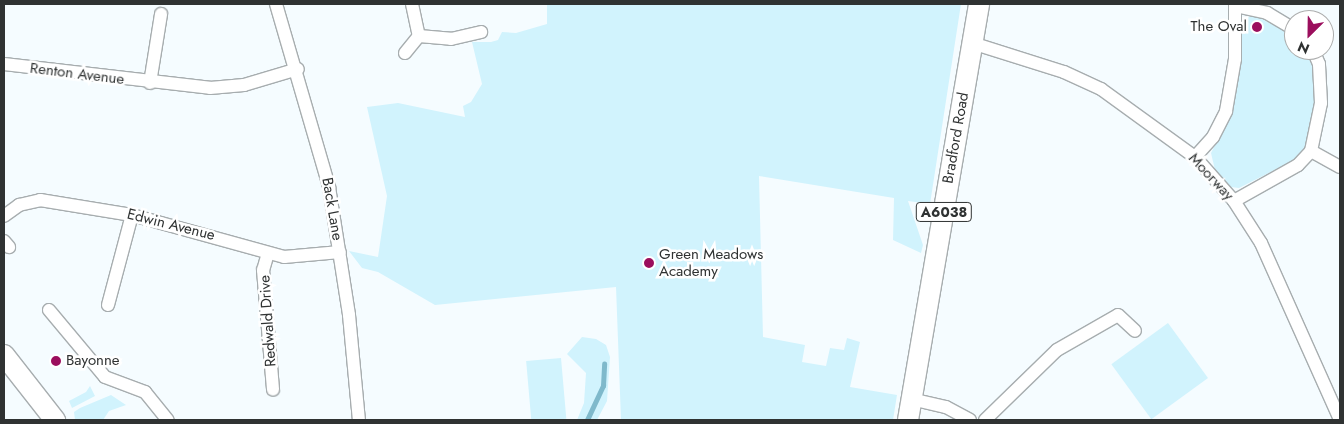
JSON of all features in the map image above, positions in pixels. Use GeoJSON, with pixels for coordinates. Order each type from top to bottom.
{"type":"FeatureCollection","features":[{"type":"Feature","properties":{"kind":"main road","name":"Bradford Road"},"geometry":{"type":"LineString","coordinates":[[908,420],[979,4]]}},
{"type":"Feature","properties":{"kind":"main road"},"geometry":{"type":"LineString","coordinates":[[7,364],[55,420]]}},
{"type":"Feature","properties":{"kind":"street","name":"Back Lane"},"geometry":{"type":"LineString","coordinates":[[276,4],[298,69],[327,177],[340,252],[359,420]]}},
{"type":"Feature","properties":{"kind":"street"},"geometry":{"type":"LineString","coordinates":[[412,4],[419,36]]}},
{"type":"Feature","properties":{"kind":"street"},"geometry":{"type":"LineString","coordinates":[[1195,157],[1213,137],[1226,111],[1235,59],[1235,5],[1267,13],[1284,23]]}},
{"type":"Feature","properties":{"kind":"street"},"geometry":{"type":"LineString","coordinates":[[150,83],[161,14]]}},
{"type":"Feature","properties":{"kind":"street"},"geometry":{"type":"LineString","coordinates":[[419,36],[451,39],[481,32]]}},
{"type":"Feature","properties":{"kind":"street"},"geometry":{"type":"LineString","coordinates":[[405,54],[419,36]]}},
{"type":"Feature","properties":{"kind":"street","name":"Moorway"},"geometry":{"type":"LineString","coordinates":[[972,43],[1064,72],[1101,89],[1195,157],[1234,201],[1261,243],[1284,289],[1336,417]]}},
{"type":"Feature","properties":{"kind":"street"},"geometry":{"type":"LineString","coordinates":[[1234,201],[1298,164],[1311,150],[1321,102],[1317,60]]}},
{"type":"Feature","properties":{"kind":"street","name":"Renton Avenue"},"geometry":{"type":"LineString","coordinates":[[4,64],[150,83],[230,87],[298,69]]}},
{"type":"Feature","properties":{"kind":"street"},"geometry":{"type":"LineString","coordinates":[[1311,150],[1340,167]]}},
{"type":"Feature","properties":{"kind":"street","name":"Edwin Avenue"},"geometry":{"type":"LineString","coordinates":[[4,216],[19,206],[40,200],[132,215],[239,242],[268,253],[293,258],[340,252]]}},
{"type":"Feature","properties":{"kind":"street"},"geometry":{"type":"LineString","coordinates":[[108,305],[132,215]]}},
{"type":"Feature","properties":{"kind":"street","name":"Redwald Drive"},"geometry":{"type":"LineString","coordinates":[[268,253],[263,270],[273,390]]}},
{"type":"Feature","properties":{"kind":"street"},"geometry":{"type":"LineString","coordinates":[[49,310],[105,377],[144,392],[168,420]]}},
{"type":"Feature","properties":{"kind":"street"},"geometry":{"type":"LineString","coordinates":[[985,420],[1057,350],[1118,315],[1135,331]]}},
{"type":"Feature","properties":{"kind":"street"},"geometry":{"type":"LineString","coordinates":[[911,399],[946,407],[970,420]]}},
{"type":"Feature","properties":{"kind":"shaded area"},"geometry":{"type":"Polygon","coordinates":[[[547,4],[961,4],[930,204],[908,201],[923,245],[921,253],[893,240],[894,198],[759,176],[763,337],[805,345],[802,362],[826,366],[830,348],[844,350],[847,338],[860,342],[850,387],[897,395],[893,420],[621,420],[616,287],[435,305],[378,272],[362,268],[349,251],[378,257],[387,196],[367,107],[398,103],[465,117],[463,106],[471,102],[482,84],[472,42],[491,42],[498,40],[502,32],[516,33],[547,24],[547,4]]]}},
{"type":"Feature","properties":{"kind":"shaded area","name":"The Oval"},"geometry":{"type":"Polygon","coordinates":[[[1256,16],[1284,31],[1284,60],[1310,60],[1314,70],[1315,104],[1307,146],[1300,157],[1239,188],[1231,187],[1215,170],[1211,153],[1233,110],[1242,26],[1248,17],[1256,16]]]}},
{"type":"Feature","properties":{"kind":"shaded area"},"geometry":{"type":"Polygon","coordinates":[[[1168,323],[1208,378],[1151,419],[1111,364],[1168,323]]]}},
{"type":"Feature","properties":{"kind":"shaded area"},"geometry":{"type":"Polygon","coordinates":[[[582,337],[596,339],[606,345],[610,357],[607,401],[597,420],[577,420],[584,403],[586,373],[567,354],[582,337]]]}},
{"type":"Feature","properties":{"kind":"shaded area"},"geometry":{"type":"Polygon","coordinates":[[[561,358],[566,419],[531,420],[526,361],[561,358]]]}},
{"type":"Feature","properties":{"kind":"shaded area"},"geometry":{"type":"Polygon","coordinates":[[[90,386],[95,396],[72,408],[69,401],[86,392],[90,386]]]}},
{"type":"Feature","properties":{"kind":"shaded area"},"geometry":{"type":"Polygon","coordinates":[[[111,395],[126,405],[109,411],[103,420],[75,420],[74,412],[111,395]]]}},
{"type":"Feature","properties":{"kind":"waterway"},"geometry":{"type":"LineString","coordinates":[[587,420],[603,386],[604,364]]}},
{"type":"Feature","properties":{"kind":"place","name":"The Oval"},"geometry":{"type":"Point","coordinates":[1257,27]}},
{"type":"Feature","properties":{"kind":"place","name":"Green Meadows Academy"},"geometry":{"type":"Point","coordinates":[649,263]}},
{"type":"Feature","properties":{"kind":"place","name":"Bayonne"},"geometry":{"type":"Point","coordinates":[56,361]}}]}
